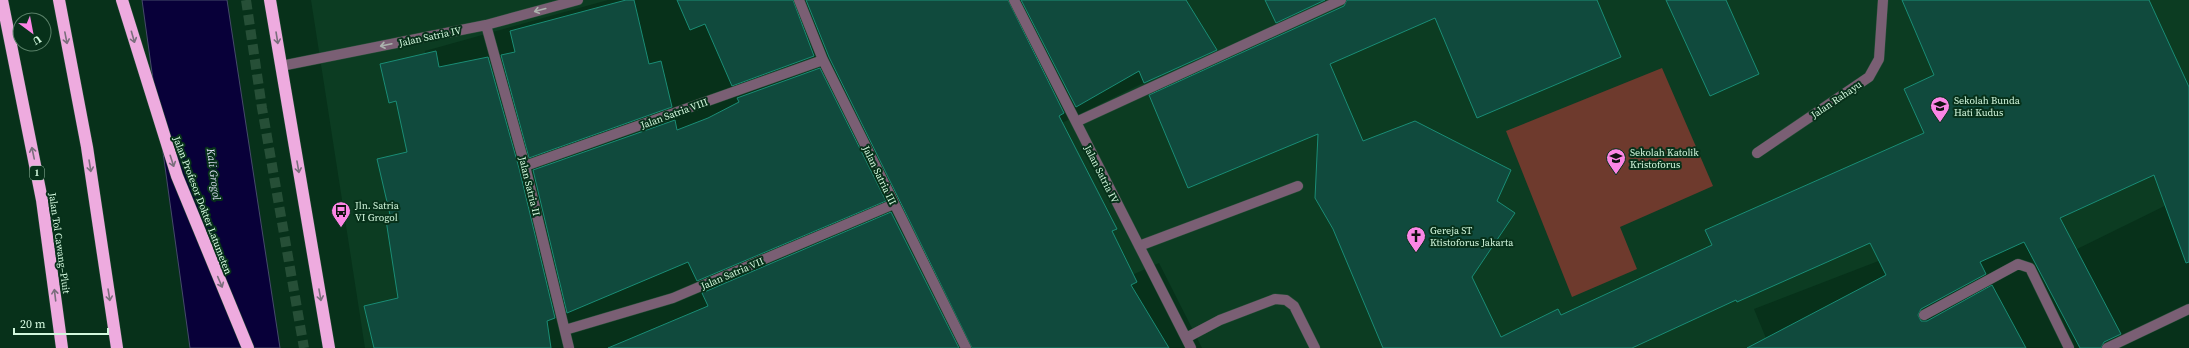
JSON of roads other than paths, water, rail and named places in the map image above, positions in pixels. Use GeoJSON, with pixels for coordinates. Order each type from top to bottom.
{"type":"FeatureCollection","features":[{"type":"Feature","properties":{"kind":"highway","name":"Jalan Tol Cawang–Pluit"},"geometry":{"type":"LineString","coordinates":[[2,0],[42,200],[62,348]]}},
{"type":"Feature","properties":{"kind":"highway"},"geometry":{"type":"LineString","coordinates":[[59,0],[87,147],[117,348]]}},
{"type":"Feature","properties":{"kind":"highway","name":"Jalan Profesor Dokter Latumeten"},"geometry":{"type":"LineString","coordinates":[[122,0],[177,176],[248,348]]}},
{"type":"Feature","properties":{"kind":"highway"},"geometry":{"type":"LineString","coordinates":[[270,0],[329,348]]}},
{"type":"Feature","properties":{"kind":"street","name":"Jalan Satria IV"},"geometry":{"type":"LineString","coordinates":[[281,66],[486,25],[578,0]]}},
{"type":"Feature","properties":{"kind":"street","name":"Jalan Satria III"},"geometry":{"type":"LineString","coordinates":[[799,0],[823,60],[966,348]]}},
{"type":"Feature","properties":{"kind":"street","name":"Jalan Satria IV"},"geometry":{"type":"LineString","coordinates":[[1014,0],[1191,348]]}},
{"type":"Feature","properties":{"kind":"street"},"geometry":{"type":"LineString","coordinates":[[1076,122],[1341,0]]}},
{"type":"Feature","properties":{"kind":"street","name":"Jalan Rahayu"},"geometry":{"type":"LineString","coordinates":[[1757,153],[1868,77],[1879,59],[1883,0]]}},
{"type":"Feature","properties":{"kind":"street","name":"Jalan Satria II"},"geometry":{"type":"LineString","coordinates":[[486,25],[526,166],[566,330],[569,348]]}},
{"type":"Feature","properties":{"kind":"street","name":"Jalan Satria VIII"},"geometry":{"type":"LineString","coordinates":[[526,166],[823,60]]}},
{"type":"Feature","properties":{"kind":"street"},"geometry":{"type":"LineString","coordinates":[[1139,246],[1298,186]]}},
{"type":"Feature","properties":{"kind":"street","name":"Jalan Satria VII"},"geometry":{"type":"LineString","coordinates":[[566,330],[673,298],[894,204]]}},
{"type":"Feature","properties":{"kind":"street"},"geometry":{"type":"LineString","coordinates":[[1924,315],[2018,264],[2030,268],[2069,348]]}},
{"type":"Feature","properties":{"kind":"street"},"geometry":{"type":"LineString","coordinates":[[1186,338],[1220,320],[1275,299],[1286,300],[1294,306],[1315,348]]}},
{"type":"Feature","properties":{"kind":"street"},"geometry":{"type":"LineString","coordinates":[[2107,348],[2189,309]]}},
{"type":"Feature","properties":{"kind":"water","name":"Kali Grogol"},"geometry":{"type":"Polygon","coordinates":[[[142,0],[227,0],[280,348],[190,348],[142,0]]]}},
{"type":"Feature","properties":{"kind":"tunnel"},"geometry":{"type":"LineString","coordinates":[[246,0],[262,108],[304,348]]}},
{"type":"Feature","properties":{"kind":"place","name":"Sekolah Bunda Hati Kudus"},"geometry":{"type":"Point","coordinates":[1940,123]}},
{"type":"Feature","properties":{"kind":"place","name":"Sekolah Katolik Kristoforus"},"geometry":{"type":"Point","coordinates":[1616,175]}},
{"type":"Feature","properties":{"kind":"place","name":"Jln. Satria VI Grogol"},"geometry":{"type":"Point","coordinates":[341,228]}},
{"type":"Feature","properties":{"kind":"place","name":"Gereja ST Ktistoforus Jakarta"},"geometry":{"type":"Point","coordinates":[1416,253]}}]}
